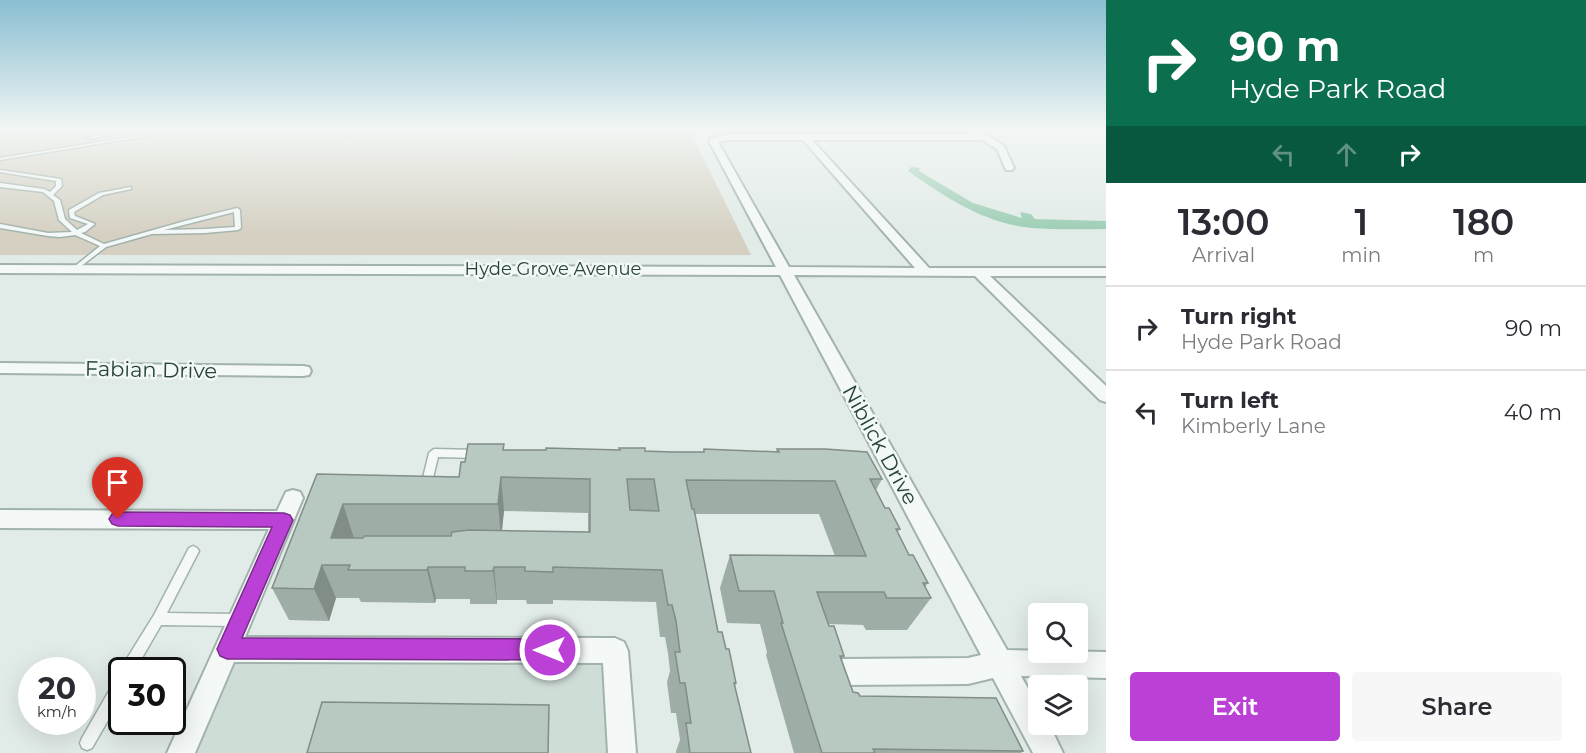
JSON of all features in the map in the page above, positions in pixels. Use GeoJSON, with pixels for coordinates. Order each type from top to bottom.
{"type":"FeatureCollection","features":[{"type":"Feature","properties":{"kind":"street","name":"Niblick Drive"},"geometry":{"type":"LineString","coordinates":[[726,165],[1049,753]]}},
{"type":"Feature","properties":{"kind":"street"},"geometry":{"type":"LineString","coordinates":[[830,165],[925,271]]}},
{"type":"Feature","properties":{"kind":"street","name":"Hyde Grove Avenue"},"geometry":{"type":"LineString","coordinates":[[0,269],[1106,272]]}},
{"type":"Feature","properties":{"kind":"street"},"geometry":{"type":"LineString","coordinates":[[978,272],[1106,396]]}},
{"type":"Feature","properties":{"kind":"street","name":"Fabian Drive"},"geometry":{"type":"LineString","coordinates":[[0,368],[303,371]]}},
{"type":"Feature","properties":{"kind":"street"},"geometry":{"type":"LineString","coordinates":[[863,456],[887,457]]}},
{"type":"Feature","properties":{"kind":"street"},"geometry":{"type":"LineString","coordinates":[[0,519],[293,505],[181,753]]}},
{"type":"Feature","properties":{"kind":"street"},"geometry":{"type":"LineString","coordinates":[[227,649],[615,651],[622,753]]}},
{"type":"Feature","properties":{"kind":"street"},"geometry":{"type":"LineString","coordinates":[[843,672],[968,671],[1000,663],[1106,665]]}},
{"type":"Feature","properties":{"kind":"lane"},"geometry":{"type":"LineString","coordinates":[[0,171],[59,180],[59,186],[50,195]]}},
{"type":"Feature","properties":{"kind":"lane"},"geometry":{"type":"LineString","coordinates":[[0,186],[44,191],[57,200],[62,220],[76,232],[104,246]]}},
{"type":"Feature","properties":{"kind":"lane"},"geometry":{"type":"LineString","coordinates":[[0,226],[48,235],[87,230],[92,225],[72,216],[71,211],[101,194],[129,188]]}},
{"type":"Feature","properties":{"kind":"lane"},"geometry":{"type":"LineString","coordinates":[[76,268],[104,246],[150,232],[191,220],[237,210],[238,228],[150,232]]}},
{"type":"Feature","properties":{"kind":"lane"},"geometry":{"type":"LineString","coordinates":[[414,494],[425,494],[434,453],[493,454]]}},
{"type":"Feature","properties":{"kind":"lane"},"geometry":{"type":"LineString","coordinates":[[136,657],[193,551]]}},
{"type":"Feature","properties":{"kind":"lane"},"geometry":{"type":"LineString","coordinates":[[158,619],[240,620]]}},
{"type":"Feature","properties":{"kind":"lane"},"geometry":{"type":"LineString","coordinates":[[87,743],[108,706]]}},
{"type":"Feature","properties":{"kind":"shaded area"},"geometry":{"type":"Polygon","coordinates":[[[0,165],[707,165],[751,255],[0,255],[0,165]]]}},
{"type":"Feature","properties":{"kind":"shaded area"},"geometry":{"type":"Polygon","coordinates":[[[911,167],[920,168],[919,171],[973,203],[1022,218],[1020,212],[1031,214],[1035,219],[1106,221],[1106,229],[1032,228],[998,221],[966,208],[936,190],[908,171],[911,167]]]}},
{"type":"Feature","properties":{"kind":"shaded area"},"geometry":{"type":"Polygon","coordinates":[[[238,657],[604,663],[609,753],[197,753],[238,657]]]}},
{"type":"Feature","properties":{"kind":"building"},"geometry":{"type":"Polygon","coordinates":[[[468,444],[504,444],[503,450],[645,448],[645,451],[671,452],[704,452],[704,449],[779,452],[777,449],[825,449],[867,452],[882,479],[870,479],[885,508],[889,508],[900,529],[896,529],[909,555],[913,555],[928,583],[923,583],[931,598],[887,598],[884,592],[817,592],[829,626],[834,626],[844,656],[840,656],[853,692],[860,696],[996,698],[1023,751],[873,749],[875,753],[822,753],[781,623],[783,623],[774,591],[739,591],[730,555],[866,556],[835,481],[686,480],[692,509],[694,509],[718,632],[722,632],[726,649],[729,649],[736,683],[734,683],[751,753],[690,753],[686,723],[691,723],[685,683],[680,683],[675,652],[680,652],[676,621],[672,605],[668,605],[662,570],[553,567],[553,572],[525,571],[525,567],[494,567],[493,571],[465,571],[465,567],[428,567],[427,570],[348,570],[350,565],[322,565],[314,589],[272,588],[317,474],[459,477],[461,462],[465,462],[468,444]],[[501,477],[498,504],[343,504],[331,538],[451,536],[452,532],[469,530],[590,532],[590,479],[501,477]],[[627,479],[630,510],[659,511],[654,479],[627,479]]]}},
{"type":"Feature","properties":{"kind":"building"},"geometry":{"type":"Polygon","coordinates":[[[322,702],[549,705],[548,753],[307,753],[322,702]]]}},
{"type":"Feature","properties":{"kind":"route"},"geometry":{"type":"LineString","coordinates":[[118,519],[284,520],[227,649],[550,650]]}}]}
